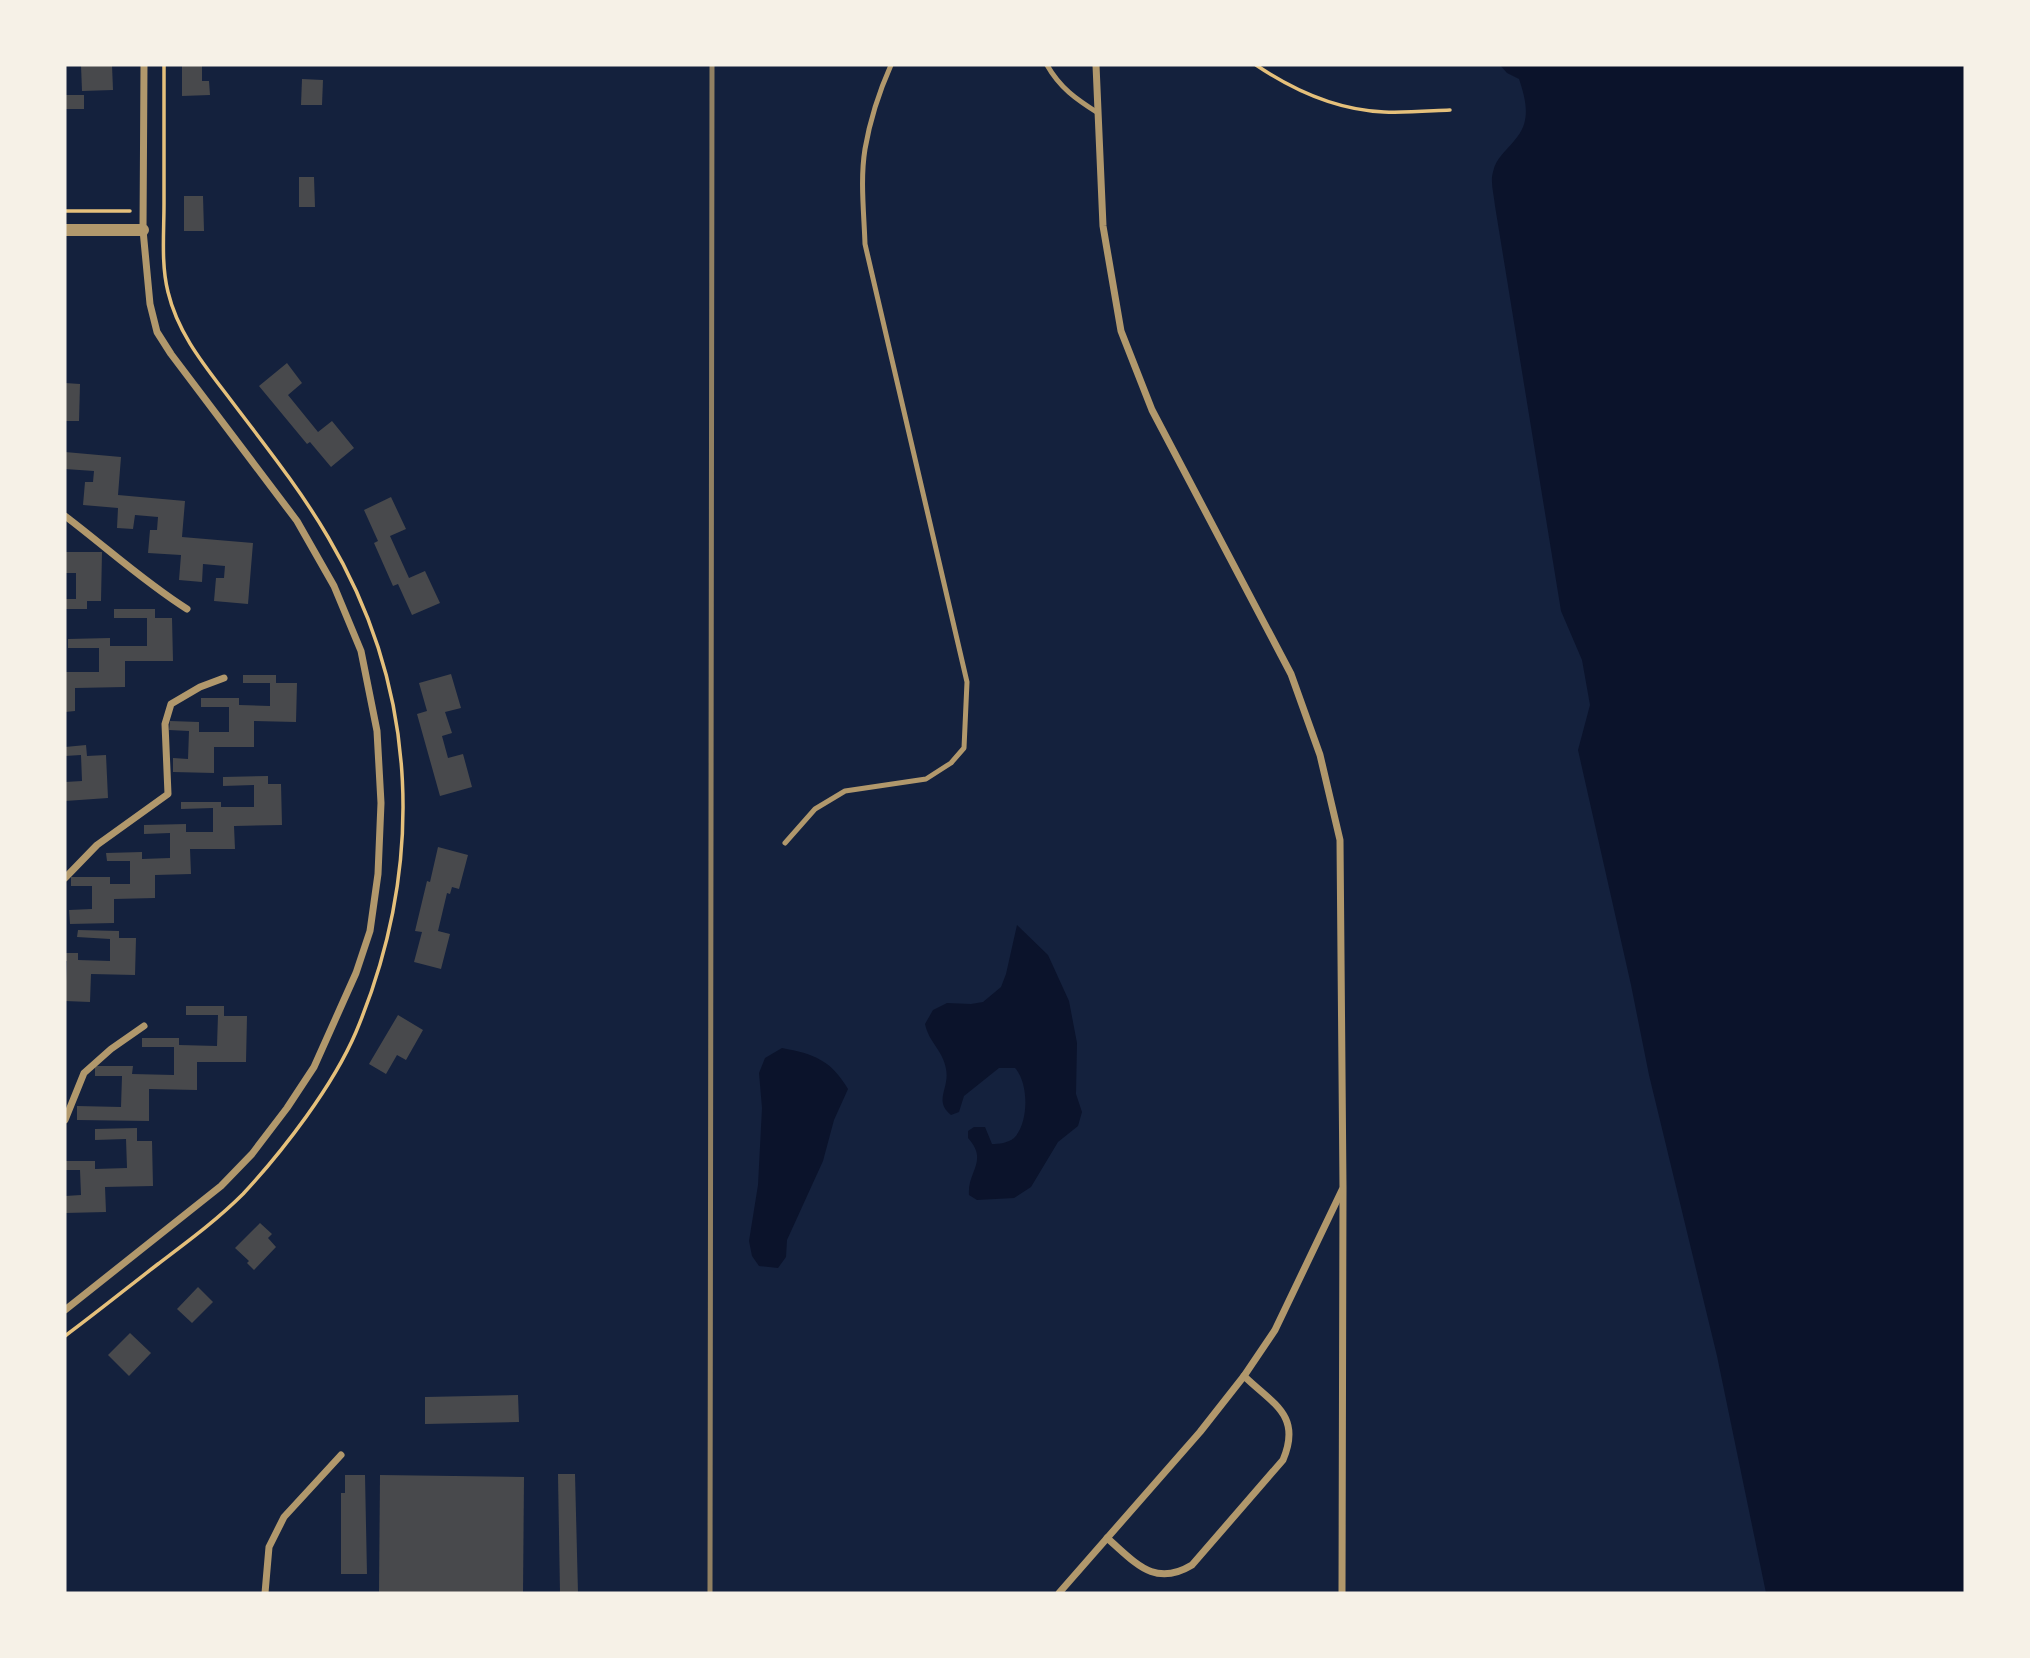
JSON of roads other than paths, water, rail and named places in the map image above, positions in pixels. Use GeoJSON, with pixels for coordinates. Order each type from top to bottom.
{"type":"FeatureCollection","features":[{"type":"Feature","properties":{"kind":"street"},"geometry":{"type":"LineString","coordinates":[[65,1310],[221,1186],[252,1154],[287,1108],[314,1067],[356,973],[370,931],[378,874],[382,803],[377,731],[361,651],[334,586],[297,522],[157,332],[150,304],[143,230],[144,65]]}},
{"type":"Feature","properties":{"kind":"street"},"geometry":{"type":"LineString","coordinates":[[1096,65],[1103,226],[1121,331],[1152,410],[1291,674],[1320,755],[1340,840],[1342,1593]]}},
{"type":"Feature","properties":{"kind":"street"},"geometry":{"type":"LineString","coordinates":[[65,230],[143,230]]}},
{"type":"Feature","properties":{"kind":"street"},"geometry":{"type":"LineString","coordinates":[[65,516],[161,593],[187,610]]}},
{"type":"Feature","properties":{"kind":"street"},"geometry":{"type":"LineString","coordinates":[[65,878],[97,845],[168,794],[165,724],[171,704],[224,678]]}},
{"type":"Feature","properties":{"kind":"street"},"geometry":{"type":"LineString","coordinates":[[65,1120],[84,1073],[111,1049],[144,1026]]}},
{"type":"Feature","properties":{"kind":"street"},"geometry":{"type":"LineString","coordinates":[[1059,1593],[1200,1432],[1244,1376],[1275,1330],[1343,1187]]}},
{"type":"Feature","properties":{"kind":"street"},"geometry":{"type":"LineString","coordinates":[[1107,1538],[1148,1572],[1165,1575],[1181,1572],[1192,1565],[1283,1460],[1289,1447],[1291,1432],[1287,1417],[1244,1376]]}},
{"type":"Feature","properties":{"kind":"street"},"geometry":{"type":"LineString","coordinates":[[265,1593],[269,1547],[284,1517],[341,1455]]}},
{"type":"Feature","properties":{"kind":"lane"},"geometry":{"type":"LineString","coordinates":[[785,843],[815,809],[845,791],[926,779],[951,763],[964,748],[967,682],[865,244],[865,150],[878,95],[891,65]]}},
{"type":"Feature","properties":{"kind":"lane"},"geometry":{"type":"LineString","coordinates":[[1047,65],[1052,75],[1073,97],[1098,113]]}},
{"type":"Feature","properties":{"kind":"water"},"geometry":{"type":"Polygon","coordinates":[[[1500,65],[1965,65],[1965,1593],[1766,1593],[1717,1356],[1649,1075],[1578,750],[1590,705],[1582,660],[1561,611],[1492,189],[1494,167],[1520,134],[1526,111],[1519,79],[1507,73],[1500,65]]]}},
{"type":"Feature","properties":{"kind":"water"},"geometry":{"type":"Polygon","coordinates":[[[1017,925],[1048,955],[1069,1001],[1077,1043],[1076,1094],[1082,1112],[1078,1126],[1058,1142],[1031,1187],[1014,1198],[977,1200],[969,1195],[977,1153],[968,1138],[968,1131],[974,1127],[985,1127],[992,1144],[1014,1138],[1025,1113],[1023,1083],[1015,1068],[999,1068],[964,1096],[959,1112],[951,1115],[943,1105],[947,1076],[944,1062],[925,1024],[933,1010],[947,1003],[983,1002],[1001,987],[1017,925]]]}},
{"type":"Feature","properties":{"kind":"water"},"geometry":{"type":"Polygon","coordinates":[[[782,1048],[821,1060],[835,1071],[848,1089],[834,1120],[823,1161],[787,1240],[786,1257],[778,1268],[759,1266],[752,1256],[749,1241],[758,1185],[762,1108],[759,1073],[765,1058],[782,1048]]]}},
{"type":"Feature","properties":{"kind":"railway"},"geometry":{"type":"LineString","coordinates":[[710,1593],[712,65]]}}]}
